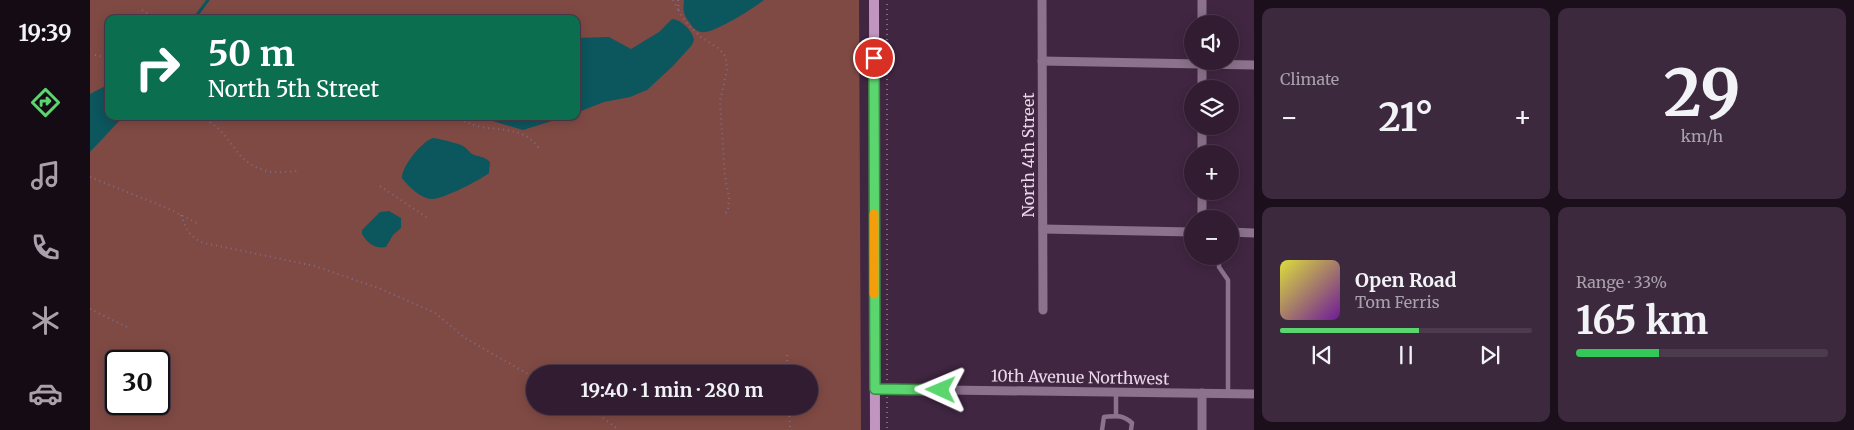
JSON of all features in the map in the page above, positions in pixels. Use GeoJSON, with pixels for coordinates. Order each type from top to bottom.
{"type":"FeatureCollection","features":[{"type":"Feature","properties":{"kind":"street"},"geometry":{"type":"LineString","coordinates":[[874,0],[875,430]]}},
{"type":"Feature","properties":{"kind":"street","name":"North 4th Street"},"geometry":{"type":"LineString","coordinates":[[1042,0],[1043,310]]}},
{"type":"Feature","properties":{"kind":"street"},"geometry":{"type":"LineString","coordinates":[[1202,0],[1202,15]]}},
{"type":"Feature","properties":{"kind":"street"},"geometry":{"type":"LineString","coordinates":[[1042,61],[1184,63]]}},
{"type":"Feature","properties":{"kind":"street"},"geometry":{"type":"LineString","coordinates":[[1239,64],[1254,65]]}},
{"type":"Feature","properties":{"kind":"street"},"geometry":{"type":"LineString","coordinates":[[1043,229],[1184,232]]}},
{"type":"Feature","properties":{"kind":"street"},"geometry":{"type":"LineString","coordinates":[[1239,232],[1254,233]]}},
{"type":"Feature","properties":{"kind":"street","name":"10th Avenue Northwest"},"geometry":{"type":"LineString","coordinates":[[875,389],[1254,394]]}},
{"type":"Feature","properties":{"kind":"street"},"geometry":{"type":"LineString","coordinates":[[1202,393],[1202,430]]}},
{"type":"Feature","properties":{"kind":"lane"},"geometry":{"type":"LineString","coordinates":[[1220,265],[1228,280],[1228,394]]}},
{"type":"Feature","properties":{"kind":"lane"},"geometry":{"type":"LineString","coordinates":[[1116,392],[1116,416]]}},
{"type":"Feature","properties":{"kind":"lane"},"geometry":{"type":"LineString","coordinates":[[1102,430],[1104,418],[1116,416],[1126,417],[1132,423],[1131,430]]}},
{"type":"Feature","properties":{"kind":"path"},"geometry":{"type":"LineString","coordinates":[[673,0],[688,26],[701,38],[718,48],[726,59],[727,70],[720,101],[729,198],[728,210],[724,216]]}},
{"type":"Feature","properties":{"kind":"path"},"geometry":{"type":"LineString","coordinates":[[678,0],[680,12]]}},
{"type":"Feature","properties":{"kind":"path"},"geometry":{"type":"LineString","coordinates":[[887,0],[887,430]]}},
{"type":"Feature","properties":{"kind":"path"},"geometry":{"type":"LineString","coordinates":[[142,10],[150,15]]}},
{"type":"Feature","properties":{"kind":"path"},"geometry":{"type":"LineString","coordinates":[[95,56],[105,57]]}},
{"type":"Feature","properties":{"kind":"path"},"geometry":{"type":"LineString","coordinates":[[207,120],[217,127],[245,161],[268,172],[299,171]]}},
{"type":"Feature","properties":{"kind":"path"},"geometry":{"type":"LineString","coordinates":[[461,120],[474,125],[525,134],[539,148]]}},
{"type":"Feature","properties":{"kind":"path"},"geometry":{"type":"LineString","coordinates":[[90,177],[199,224]]}},
{"type":"Feature","properties":{"kind":"path"},"geometry":{"type":"LineString","coordinates":[[380,186],[429,219]]}},
{"type":"Feature","properties":{"kind":"path"},"geometry":{"type":"LineString","coordinates":[[181,215],[190,235],[204,243],[315,266],[381,289],[421,306],[435,313],[465,338],[526,373]]}},
{"type":"Feature","properties":{"kind":"path"},"geometry":{"type":"LineString","coordinates":[[90,309],[129,328]]}},
{"type":"Feature","properties":{"kind":"path"},"geometry":{"type":"LineString","coordinates":[[788,355],[788,365]]}},
{"type":"Feature","properties":{"kind":"path"},"geometry":{"type":"LineString","coordinates":[[599,415],[619,430]]}},
{"type":"Feature","properties":{"kind":"path"},"geometry":{"type":"LineString","coordinates":[[789,415],[790,430]]}},
{"type":"Feature","properties":{"kind":"shaded area"},"geometry":{"type":"Polygon","coordinates":[[[90,0],[859,0],[861,430],[90,430],[90,0]]]}},
{"type":"Feature","properties":{"kind":"shaded area"},"geometry":{"type":"Polygon","coordinates":[[[684,0],[764,0],[723,25],[706,32],[701,32],[697,31],[689,22],[684,9],[684,0]]]}},
{"type":"Feature","properties":{"kind":"shaded area"},"geometry":{"type":"Polygon","coordinates":[[[672,19],[686,26],[694,40],[692,45],[673,66],[647,90],[630,97],[604,102],[580,111],[580,38],[609,37],[631,49],[659,32],[672,19]]]}},
{"type":"Feature","properties":{"kind":"shaded area"},"geometry":{"type":"Polygon","coordinates":[[[105,86],[105,120],[120,120],[90,152],[90,94],[105,86]]]}},
{"type":"Feature","properties":{"kind":"shaded area"},"geometry":{"type":"Polygon","coordinates":[[[489,120],[555,120],[523,130],[489,120]]]}},
{"type":"Feature","properties":{"kind":"shaded area"},"geometry":{"type":"Polygon","coordinates":[[[433,138],[461,145],[472,154],[486,159],[490,162],[489,173],[470,185],[443,196],[431,199],[419,194],[402,178],[403,173],[408,161],[418,149],[433,138]]]}},
{"type":"Feature","properties":{"kind":"shaded area"},"geometry":{"type":"Polygon","coordinates":[[[389,211],[401,218],[401,228],[393,235],[386,247],[372,245],[362,234],[362,230],[380,212],[389,211]]]}},
{"type":"Feature","properties":{"kind":"waterway"},"geometry":{"type":"LineString","coordinates":[[197,15],[208,0]]}},
{"type":"Feature","properties":{"kind":"slow traffic"},"geometry":{"type":"LineString","coordinates":[[874,214],[874,294]]}},
{"type":"Feature","properties":{"kind":"route"},"geometry":{"type":"LineString","coordinates":[[874,58],[875,389],[941,390]]}}]}
